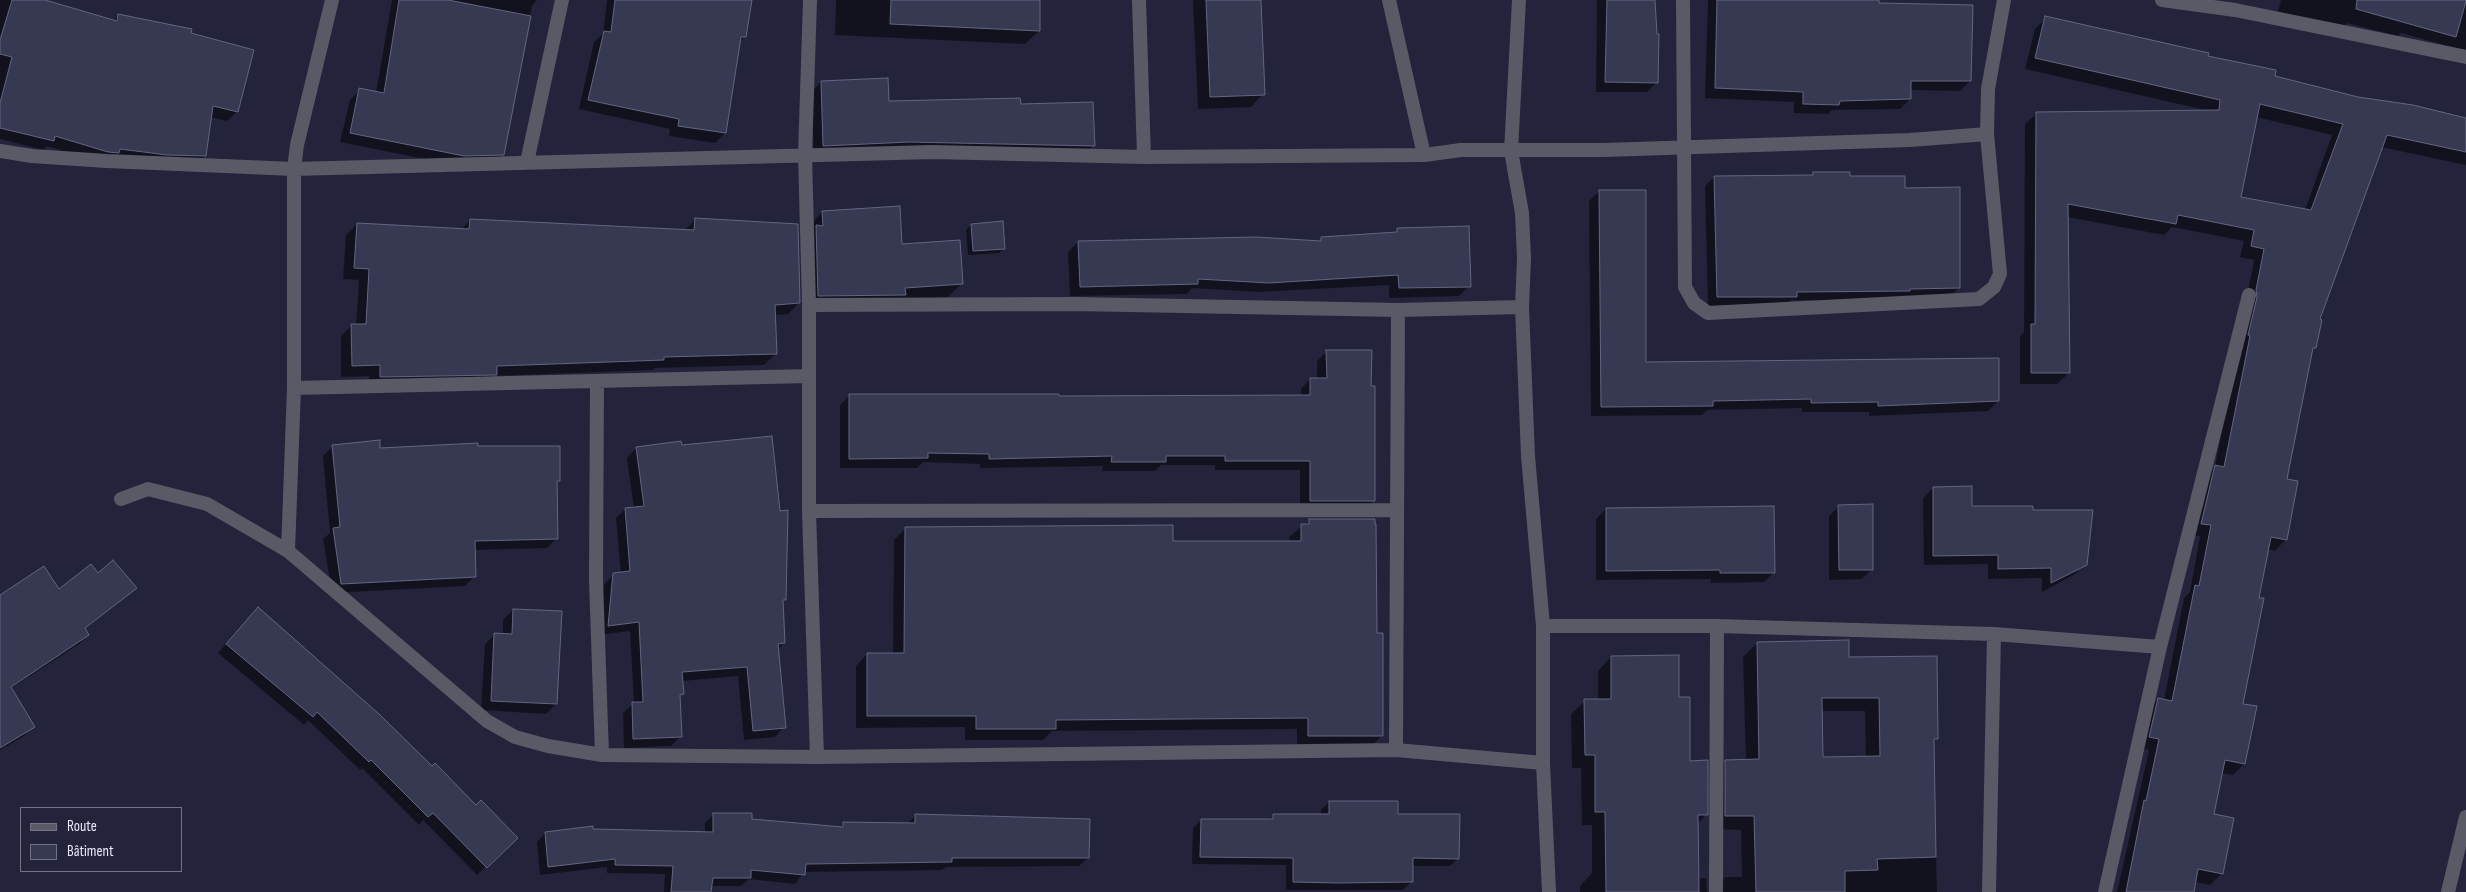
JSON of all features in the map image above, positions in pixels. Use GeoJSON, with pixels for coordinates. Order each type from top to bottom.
{"type":"FeatureCollection","features":[{"type":"Feature","properties":{"kind":"street"},"geometry":{"type":"LineString","coordinates":[[288,551],[294,388],[294,169],[297,145],[332,0]]}},
{"type":"Feature","properties":{"kind":"street"},"geometry":{"type":"LineString","coordinates":[[527,162],[562,0]]}},
{"type":"Feature","properties":{"kind":"street"},"geometry":{"type":"LineString","coordinates":[[810,0],[805,155],[809,305],[809,511],[817,757]]}},
{"type":"Feature","properties":{"kind":"street"},"geometry":{"type":"LineString","coordinates":[[1140,0],[1144,157]]}},
{"type":"Feature","properties":{"kind":"street"},"geometry":{"type":"LineString","coordinates":[[1389,0],[1424,155]]}},
{"type":"Feature","properties":{"kind":"street"},"geometry":{"type":"LineString","coordinates":[[1519,0],[1511,151],[1522,213],[1524,258],[1522,307],[1528,456],[1543,626],[1543,763],[1549,892]]}},
{"type":"Feature","properties":{"kind":"street"},"geometry":{"type":"LineString","coordinates":[[1683,0],[1685,287],[1694,303],[1708,313],[1979,299],[1994,287],[2000,274],[1987,134],[1988,88],[2004,0]]}},
{"type":"Feature","properties":{"kind":"street"},"geometry":{"type":"LineString","coordinates":[[2162,0],[2237,5],[2466,56]]}},
{"type":"Feature","properties":{"kind":"street"},"geometry":{"type":"LineString","coordinates":[[0,151],[32,156],[107,161],[294,169],[933,152],[1144,157],[1424,155],[1460,150],[1604,150],[1910,140],[1987,134]]}},
{"type":"Feature","properties":{"kind":"street"},"geometry":{"type":"LineString","coordinates":[[2105,892],[2160,647],[2249,295]]}},
{"type":"Feature","properties":{"kind":"street"},"geometry":{"type":"LineString","coordinates":[[809,305],[1074,304],[1398,310],[1522,307]]}},
{"type":"Feature","properties":{"kind":"street"},"geometry":{"type":"LineString","coordinates":[[1396,750],[1398,310]]}},
{"type":"Feature","properties":{"kind":"street"},"geometry":{"type":"LineString","coordinates":[[294,388],[809,376]]}},
{"type":"Feature","properties":{"kind":"street"},"geometry":{"type":"LineString","coordinates":[[597,381],[596,580],[602,755]]}},
{"type":"Feature","properties":{"kind":"street"},"geometry":{"type":"LineString","coordinates":[[120,499],[148,489],[207,504],[288,551],[487,721],[515,737],[602,755],[817,757],[1396,750],[1543,763]]}},
{"type":"Feature","properties":{"kind":"street"},"geometry":{"type":"LineString","coordinates":[[809,511],[1396,510]]}},
{"type":"Feature","properties":{"kind":"street"},"geometry":{"type":"LineString","coordinates":[[1543,626],[1717,626],[1994,634],[2160,647]]}},
{"type":"Feature","properties":{"kind":"street"},"geometry":{"type":"LineString","coordinates":[[1716,892],[1717,626]]}},
{"type":"Feature","properties":{"kind":"street"},"geometry":{"type":"LineString","coordinates":[[1989,892],[1994,634]]}},
{"type":"Feature","properties":{"kind":"street"},"geometry":{"type":"LineString","coordinates":[[2448,892],[2466,817]]}},
{"type":"Feature","properties":{"kind":"building"},"geometry":{"type":"Polygon","coordinates":[[[12,0],[45,0],[117,21],[118,14],[192,29],[191,33],[254,50],[238,112],[213,106],[206,156],[167,155],[120,149],[119,153],[108,152],[55,136],[54,141],[0,128],[0,103],[12,57],[0,54],[0,40],[12,0]]]}},
{"type":"Feature","properties":{"kind":"building"},"geometry":{"type":"Polygon","coordinates":[[[399,0],[448,0],[531,16],[504,155],[464,156],[350,133],[359,88],[384,93],[399,0]]]}},
{"type":"Feature","properties":{"kind":"building"},"geometry":{"type":"Polygon","coordinates":[[[615,0],[752,0],[746,37],[741,37],[726,133],[678,126],[679,119],[588,100],[604,31],[611,32],[615,0]]]}},
{"type":"Feature","properties":{"kind":"building"},"geometry":{"type":"Polygon","coordinates":[[[891,0],[1040,0],[1040,31],[890,24],[891,0]]]}},
{"type":"Feature","properties":{"kind":"building"},"geometry":{"type":"Polygon","coordinates":[[[1206,0],[1261,0],[1265,95],[1210,97],[1206,0]]]}},
{"type":"Feature","properties":{"kind":"building"},"geometry":{"type":"Polygon","coordinates":[[[1607,0],[1655,0],[1657,34],[1659,34],[1658,83],[1605,82],[1607,0]]]}},
{"type":"Feature","properties":{"kind":"building"},"geometry":{"type":"Polygon","coordinates":[[[1717,0],[1879,0],[1879,3],[1973,5],[1971,81],[1911,81],[1911,99],[1840,101],[1839,105],[1803,104],[1803,92],[1715,88],[1717,0]]]}},
{"type":"Feature","properties":{"kind":"building"},"geometry":{"type":"Polygon","coordinates":[[[2357,0],[2466,1],[2456,37],[2356,9],[2357,0]]]}},
{"type":"Feature","properties":{"kind":"building"},"geometry":{"type":"Polygon","coordinates":[[[2045,16],[2209,53],[2208,56],[2276,70],[2275,76],[2358,97],[2413,105],[2466,118],[2466,152],[2387,135],[2320,319],[2322,320],[2316,348],[2313,348],[2287,479],[2298,481],[2287,540],[2271,537],[2259,598],[2264,598],[2243,704],[2257,706],[2245,764],[2225,760],[2214,814],[2234,818],[2223,874],[2198,869],[2194,892],[2126,892],[2144,800],[2146,801],[2159,739],[2149,737],[2158,698],[2172,701],[2195,585],[2199,586],[2211,525],[2201,524],[2215,465],[2224,467],[2250,336],[2248,335],[2257,297],[2256,290],[2264,249],[2251,246],[2254,230],[2178,215],[2176,224],[2068,204],[2070,373],[2031,373],[2031,324],[2035,324],[2036,112],[2219,110],[2220,100],[2035,58],[2045,16]],[[2260,104],[2241,197],[2311,210],[2343,124],[2260,104]]]}},
{"type":"Feature","properties":{"kind":"building"},"geometry":{"type":"Polygon","coordinates":[[[888,78],[889,101],[1020,98],[1021,104],[1093,102],[1095,146],[909,142],[823,146],[821,81],[888,78]]]}},
{"type":"Feature","properties":{"kind":"building"},"geometry":{"type":"Polygon","coordinates":[[[1813,172],[1850,172],[1850,176],[1905,176],[1905,188],[1960,187],[1960,288],[1910,289],[1910,291],[1797,292],[1797,297],[1717,297],[1714,176],[1813,175],[1813,172]]]}},
{"type":"Feature","properties":{"kind":"building"},"geometry":{"type":"Polygon","coordinates":[[[1599,190],[1646,190],[1646,362],[1999,358],[1999,401],[1878,406],[1878,402],[1811,403],[1811,399],[1713,401],[1713,406],[1601,407],[1599,190]]]}},
{"type":"Feature","properties":{"kind":"building"},"geometry":{"type":"Polygon","coordinates":[[[900,206],[902,244],[960,240],[963,284],[905,288],[906,295],[818,296],[816,225],[823,226],[822,211],[900,206]]]}},
{"type":"Feature","properties":{"kind":"building"},"geometry":{"type":"Polygon","coordinates":[[[695,218],[798,224],[800,303],[775,305],[777,354],[664,357],[664,360],[497,366],[497,375],[380,377],[380,365],[352,366],[351,324],[366,324],[369,269],[354,268],[357,223],[469,229],[470,219],[694,230],[695,218]]]}},
{"type":"Feature","properties":{"kind":"building"},"geometry":{"type":"Polygon","coordinates":[[[1003,221],[1005,249],[973,251],[971,224],[1003,221]]]}},
{"type":"Feature","properties":{"kind":"building"},"geometry":{"type":"Polygon","coordinates":[[[1469,226],[1471,287],[1399,288],[1398,275],[1269,283],[1198,279],[1198,284],[1080,287],[1078,241],[1256,237],[1321,241],[1321,237],[1397,232],[1397,228],[1469,226]]]}},
{"type":"Feature","properties":{"kind":"building"},"geometry":{"type":"Polygon","coordinates":[[[1326,350],[1372,350],[1371,386],[1375,386],[1375,501],[1310,501],[1310,461],[1225,461],[1225,456],[1166,456],[1166,462],[1111,462],[1112,456],[989,459],[989,454],[928,453],[928,458],[849,459],[849,394],[1059,394],[1059,396],[1310,395],[1310,378],[1327,378],[1326,350]]]}},
{"type":"Feature","properties":{"kind":"building"},"geometry":{"type":"Polygon","coordinates":[[[772,436],[780,511],[788,510],[786,600],[783,600],[785,643],[778,644],[786,728],[753,731],[747,667],[682,672],[684,694],[680,695],[682,737],[633,739],[632,702],[643,702],[639,622],[608,626],[613,573],[630,571],[625,508],[644,506],[636,447],[681,441],[682,445],[772,436]]]}},
{"type":"Feature","properties":{"kind":"building"},"geometry":{"type":"Polygon","coordinates":[[[380,440],[380,448],[478,443],[478,446],[560,446],[560,481],[557,481],[558,539],[475,541],[476,577],[341,584],[333,528],[340,527],[332,445],[380,440]]]}},
{"type":"Feature","properties":{"kind":"building"},"geometry":{"type":"Polygon","coordinates":[[[1972,486],[1972,506],[2033,506],[2033,510],[2093,510],[2087,565],[2051,583],[2051,568],[1998,569],[1998,555],[1933,556],[1933,487],[1972,486]]]}},
{"type":"Feature","properties":{"kind":"building"},"geometry":{"type":"Polygon","coordinates":[[[1873,504],[1873,570],[1839,570],[1838,505],[1873,504]]]}},
{"type":"Feature","properties":{"kind":"building"},"geometry":{"type":"Polygon","coordinates":[[[1774,506],[1775,573],[1720,573],[1720,570],[1606,571],[1606,508],[1774,506]]]}},
{"type":"Feature","properties":{"kind":"building"},"geometry":{"type":"Polygon","coordinates":[[[1309,519],[1375,519],[1377,633],[1383,633],[1383,736],[1308,736],[1308,718],[1056,720],[1056,729],[976,729],[976,716],[867,716],[867,653],[904,653],[905,527],[1173,525],[1173,541],[1301,541],[1301,524],[1309,524],[1309,519]]]}},
{"type":"Feature","properties":{"kind":"building"},"geometry":{"type":"Polygon","coordinates":[[[113,560],[137,588],[85,628],[89,635],[11,687],[35,727],[0,748],[0,595],[44,566],[59,589],[91,564],[98,573],[113,560]]]}},
{"type":"Feature","properties":{"kind":"building"},"geometry":{"type":"Polygon","coordinates":[[[258,607],[379,714],[432,766],[435,763],[476,805],[481,800],[518,838],[487,868],[433,813],[428,817],[371,760],[369,762],[317,712],[313,717],[226,644],[258,607]]]}},
{"type":"Feature","properties":{"kind":"building"},"geometry":{"type":"Polygon","coordinates":[[[513,609],[562,611],[557,704],[491,701],[494,633],[512,634],[513,609]]]}},
{"type":"Feature","properties":{"kind":"building"},"geometry":{"type":"Polygon","coordinates":[[[1849,640],[1849,657],[1937,656],[1938,739],[1934,739],[1936,857],[1877,859],[1878,870],[1845,871],[1845,892],[1756,892],[1754,816],[1725,816],[1725,760],[1759,759],[1757,642],[1849,640]],[[1822,698],[1823,757],[1880,756],[1879,698],[1822,698]]]}},
{"type":"Feature","properties":{"kind":"building"},"geometry":{"type":"Polygon","coordinates":[[[1679,655],[1679,697],[1690,697],[1690,761],[1708,760],[1708,815],[1698,815],[1699,892],[1606,892],[1605,812],[1595,812],[1595,755],[1585,755],[1584,699],[1611,699],[1611,656],[1679,655]]]}},
{"type":"Feature","properties":{"kind":"building"},"geometry":{"type":"Polygon","coordinates":[[[1329,801],[1398,801],[1398,814],[1460,814],[1459,859],[1413,858],[1413,882],[1337,883],[1293,882],[1293,858],[1200,857],[1201,819],[1273,819],[1273,814],[1329,814],[1329,801]]]}},
{"type":"Feature","properties":{"kind":"building"},"geometry":{"type":"Polygon","coordinates":[[[713,813],[752,813],[752,819],[843,827],[843,822],[915,823],[915,814],[1090,819],[1089,858],[952,858],[952,862],[806,864],[805,875],[751,870],[751,878],[713,878],[711,892],[671,892],[673,866],[615,865],[615,859],[548,867],[545,832],[593,826],[593,829],[713,832],[713,813]]]}}]}
